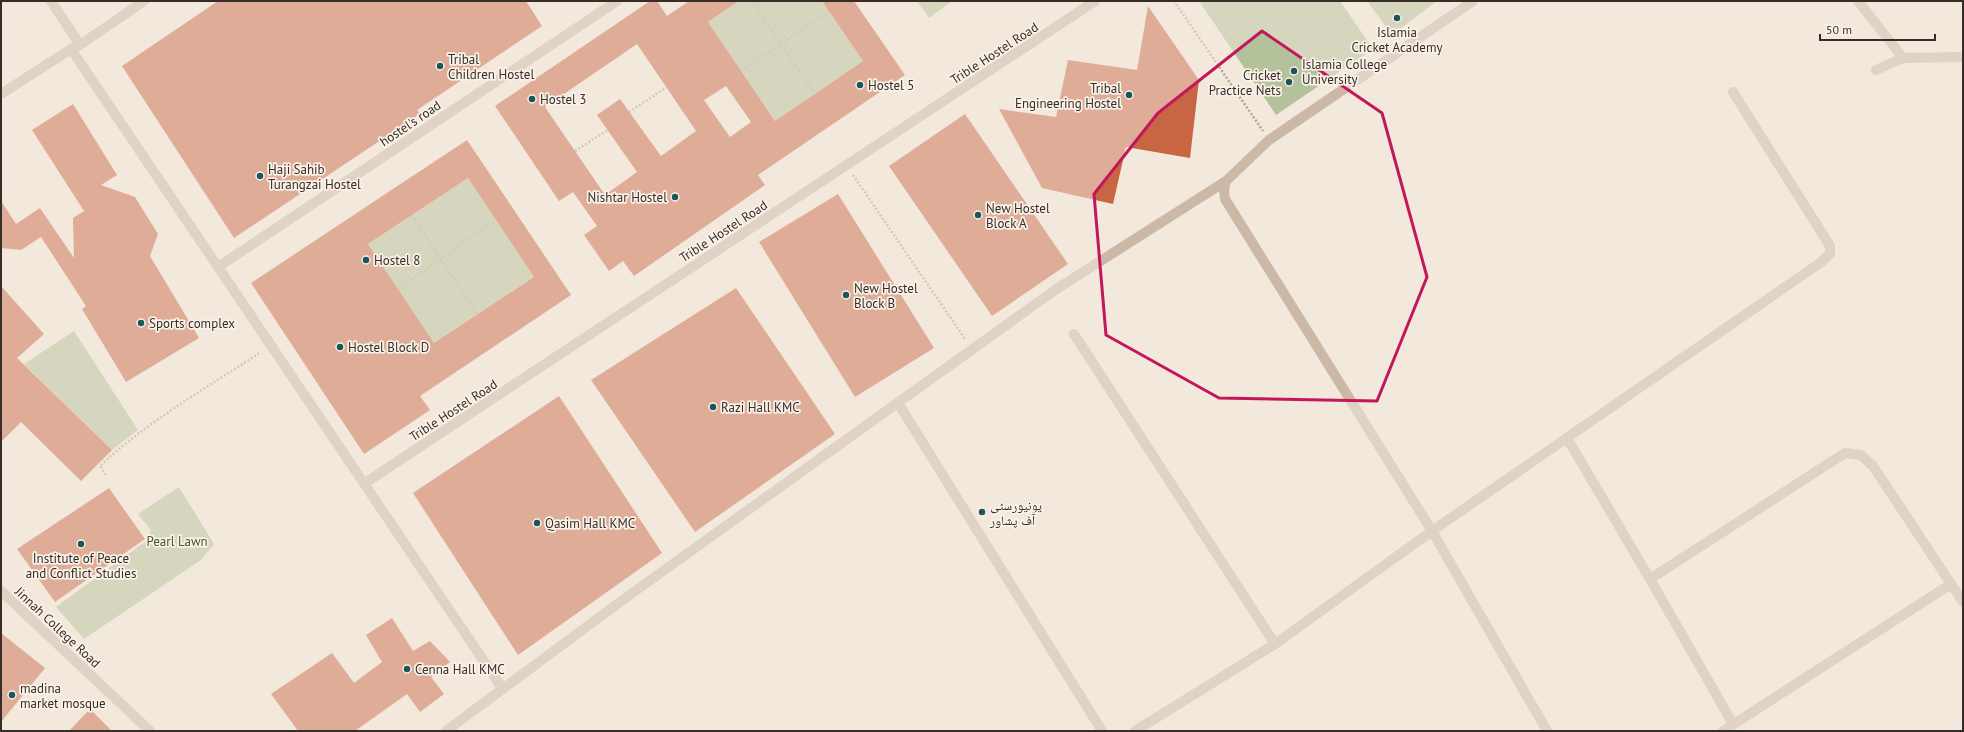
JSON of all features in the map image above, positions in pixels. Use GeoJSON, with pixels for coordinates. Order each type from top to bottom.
{"type":"FeatureCollection","features":[{"type":"Feature","properties":{"kind":"street"},"geometry":{"type":"LineString","coordinates":[[51,1],[75,47],[218,267],[502,688]]}},
{"type":"Feature","properties":{"kind":"street"},"geometry":{"type":"LineString","coordinates":[[1,94],[144,1]]}},
{"type":"Feature","properties":{"kind":"street","name":"hostel's road"},"geometry":{"type":"LineString","coordinates":[[218,267],[617,1]]}},
{"type":"Feature","properties":{"kind":"street","name":"Trible Hostel Road"},"geometry":{"type":"LineString","coordinates":[[365,483],[1095,1]]}},
{"type":"Feature","properties":{"kind":"street"},"geometry":{"type":"LineString","coordinates":[[446,731],[502,688],[972,349],[1056,290],[1226,181],[1269,140],[1474,1]]}},
{"type":"Feature","properties":{"kind":"street"},"geometry":{"type":"LineString","coordinates":[[1858,1],[1903,58]]}},
{"type":"Feature","properties":{"kind":"street"},"geometry":{"type":"LineString","coordinates":[[1876,70],[1903,58],[1963,57]]}},
{"type":"Feature","properties":{"kind":"street"},"geometry":{"type":"LineString","coordinates":[[1135,731],[1275,644],[1432,531],[1813,268],[1830,254],[1830,246],[1733,92]]}},
{"type":"Feature","properties":{"kind":"street"},"geometry":{"type":"LineString","coordinates":[[1226,181],[1224,190],[1225,199],[1432,531],[1547,731]]}},
{"type":"Feature","properties":{"kind":"street"},"geometry":{"type":"LineString","coordinates":[[1074,334],[1275,644]]}},
{"type":"Feature","properties":{"kind":"street"},"geometry":{"type":"LineString","coordinates":[[898,403],[1102,731]]}},
{"type":"Feature","properties":{"kind":"street"},"geometry":{"type":"LineString","coordinates":[[1567,438],[1733,724]]}},
{"type":"Feature","properties":{"kind":"street"},"geometry":{"type":"LineString","coordinates":[[1650,579],[1845,453],[1861,455],[1873,466],[1963,602]]}},
{"type":"Feature","properties":{"kind":"street"},"geometry":{"type":"LineString","coordinates":[[1723,731],[1951,584]]}},
{"type":"Feature","properties":{"kind":"street","name":"Jinnah College Road"},"geometry":{"type":"LineString","coordinates":[[1,591],[150,731]]}},
{"type":"Feature","properties":{"kind":"path"},"geometry":{"type":"LineString","coordinates":[[752,1],[815,94]]}},
{"type":"Feature","properties":{"kind":"path"},"geometry":{"type":"LineString","coordinates":[[1174,1],[1269,140]]}},
{"type":"Feature","properties":{"kind":"path"},"geometry":{"type":"LineString","coordinates":[[741,71],[829,11]]}},
{"type":"Feature","properties":{"kind":"path"},"geometry":{"type":"LineString","coordinates":[[629,112],[667,87]]}},
{"type":"Feature","properties":{"kind":"path"},"geometry":{"type":"LineString","coordinates":[[575,151],[608,130]]}},
{"type":"Feature","properties":{"kind":"path"},"geometry":{"type":"LineString","coordinates":[[847,165],[972,349]]}},
{"type":"Feature","properties":{"kind":"path"},"geometry":{"type":"LineString","coordinates":[[412,215],[477,314]]}},
{"type":"Feature","properties":{"kind":"path"},"geometry":{"type":"LineString","coordinates":[[398,289],[496,220]]}},
{"type":"Feature","properties":{"kind":"path"},"geometry":{"type":"LineString","coordinates":[[106,475],[100,466],[113,454],[141,432],[271,345]]}},
{"type":"Feature","properties":{"kind":"highlighted area"},"geometry":{"type":"Polygon","coordinates":[[[1262,31],[1382,113],[1427,277],[1377,401],[1219,398],[1106,335],[1094,194],[1158,113],[1262,31]]]}},
{"type":"Feature","properties":{"kind":"green space"},"geometry":{"type":"Polygon","coordinates":[[[739,1],[822,1],[863,61],[775,121],[708,22],[739,1]]]}},
{"type":"Feature","properties":{"kind":"green space"},"geometry":{"type":"Polygon","coordinates":[[[917,1],[952,1],[929,18],[917,1]]]}},
{"type":"Feature","properties":{"kind":"green space","name":"Cricket Practice Nets"},"geometry":{"type":"Polygon","coordinates":[[[1199,1],[1340,1],[1373,49],[1276,115],[1199,1]]]}},
{"type":"Feature","properties":{"kind":"green space","name":"Islamia Cricket Academy"},"geometry":{"type":"Polygon","coordinates":[[[1367,1],[1437,1],[1392,35],[1367,1]]]}},
{"type":"Feature","properties":{"kind":"green space"},"geometry":{"type":"Polygon","coordinates":[[[468,178],[534,277],[434,343],[368,244],[468,178]]]}},
{"type":"Feature","properties":{"kind":"green space"},"geometry":{"type":"Polygon","coordinates":[[[74,331],[138,430],[112,450],[24,364],[74,331]]]}},
{"type":"Feature","properties":{"kind":"green space","name":"Pearl Lawn"},"geometry":{"type":"Polygon","coordinates":[[[179,487],[214,544],[201,560],[84,639],[56,607],[146,541],[151,530],[138,514],[179,487]]]}},
{"type":"Feature","properties":{"kind":"building","name":"Haji Sahib Turangzai Hostel"},"geometry":{"type":"Polygon","coordinates":[[[218,1],[526,1],[542,26],[417,110],[420,114],[234,238],[122,66],[218,1]]]}},
{"type":"Feature","properties":{"kind":"building"},"geometry":{"type":"Polygon","coordinates":[[[650,1],[657,1],[667,16],[689,1],[739,1],[708,22],[775,121],[863,61],[822,1],[854,1],[905,75],[758,175],[765,185],[634,276],[623,261],[609,271],[584,235],[597,226],[573,192],[559,201],[495,106],[650,1]],[[637,44],[545,107],[605,195],[637,172],[597,115],[620,99],[661,156],[696,131],[637,44]],[[726,86],[704,100],[730,137],[751,122],[726,86]]]}},
{"type":"Feature","properties":{"kind":"building","name":"Tribal Engineering Hostel"},"geometry":{"type":"Polygon","coordinates":[[[1148,6],[1199,80],[1190,158],[1126,147],[1113,204],[1042,188],[999,109],[1056,117],[1068,60],[1137,70],[1148,6]]]}},
{"type":"Feature","properties":{"kind":"building"},"geometry":{"type":"Polygon","coordinates":[[[73,104],[117,175],[101,185],[135,197],[158,234],[150,256],[199,338],[126,382],[82,309],[86,306],[41,237],[21,250],[1,248],[1,201],[16,224],[40,208],[74,258],[73,218],[84,211],[32,130],[73,104]]]}},
{"type":"Feature","properties":{"kind":"building","name":"New Hostel Block A"},"geometry":{"type":"Polygon","coordinates":[[[965,114],[1068,264],[992,316],[889,166],[965,114]]]}},
{"type":"Feature","properties":{"kind":"building"},"geometry":{"type":"Polygon","coordinates":[[[467,140],[571,295],[420,396],[430,410],[364,454],[251,283],[467,140]],[[468,178],[368,244],[434,343],[534,277],[468,178]]]}},
{"type":"Feature","properties":{"kind":"building","name":"New Hostel Block B"},"geometry":{"type":"Polygon","coordinates":[[[838,194],[934,348],[855,397],[759,242],[838,194]]]}},
{"type":"Feature","properties":{"kind":"building"},"geometry":{"type":"Polygon","coordinates":[[[1,286],[44,334],[17,358],[112,450],[81,481],[21,422],[1,442],[1,286]]]}},
{"type":"Feature","properties":{"kind":"building","name":"Razi Hall KMC"},"geometry":{"type":"Polygon","coordinates":[[[736,288],[835,434],[695,532],[591,380],[736,288]]]}},
{"type":"Feature","properties":{"kind":"building","name":"Qasim Hall KMC"},"geometry":{"type":"Polygon","coordinates":[[[559,396],[662,553],[518,655],[413,493],[559,396]]]}},
{"type":"Feature","properties":{"kind":"building","name":"Institute of Peace and Conflict Studies"},"geometry":{"type":"Polygon","coordinates":[[[109,488],[145,539],[55,602],[17,549],[109,488]]]}},
{"type":"Feature","properties":{"kind":"building","name":"Cenna Hall KMC"},"geometry":{"type":"Polygon","coordinates":[[[392,618],[413,651],[430,641],[450,662],[431,677],[444,694],[420,712],[407,694],[355,731],[298,731],[271,694],[332,653],[354,683],[382,662],[366,635],[392,618]]]}},
{"type":"Feature","properties":{"kind":"building","name":"madina market mosque"},"geometry":{"type":"Polygon","coordinates":[[[1,633],[45,668],[1,722],[1,633]]]}},
{"type":"Feature","properties":{"kind":"building"},"geometry":{"type":"Polygon","coordinates":[[[90,709],[112,731],[69,731],[90,709]]]}},
{"type":"Feature","properties":{"kind":"place","name":"Islamia Cricket Academy"},"geometry":{"type":"Point","coordinates":[1397,18]}},
{"type":"Feature","properties":{"kind":"place","name":"Tribal Children Hostel"},"geometry":{"type":"Point","coordinates":[440,66]}},
{"type":"Feature","properties":{"kind":"place","name":"Islamia College University"},"geometry":{"type":"Point","coordinates":[1294,71]}},
{"type":"Feature","properties":{"kind":"place","name":"Cricket Practice Nets"},"geometry":{"type":"Point","coordinates":[1289,82]}},
{"type":"Feature","properties":{"kind":"place","name":"Hostel 5"},"geometry":{"type":"Point","coordinates":[860,85]}},
{"type":"Feature","properties":{"kind":"place","name":"Tribal Engineering Hostel"},"geometry":{"type":"Point","coordinates":[1129,95]}},
{"type":"Feature","properties":{"kind":"place","name":"Hostel 3"},"geometry":{"type":"Point","coordinates":[532,99]}},
{"type":"Feature","properties":{"kind":"place","name":"Haji Sahib Turangzai Hostel"},"geometry":{"type":"Point","coordinates":[260,176]}},
{"type":"Feature","properties":{"kind":"place","name":"Nishtar Hostel"},"geometry":{"type":"Point","coordinates":[675,197]}},
{"type":"Feature","properties":{"kind":"place","name":"New Hostel Block A"},"geometry":{"type":"Point","coordinates":[978,215]}},
{"type":"Feature","properties":{"kind":"place","name":"Hostel 8"},"geometry":{"type":"Point","coordinates":[366,260]}},
{"type":"Feature","properties":{"kind":"place","name":"New Hostel Block B"},"geometry":{"type":"Point","coordinates":[846,295]}},
{"type":"Feature","properties":{"kind":"place","name":"Sports complex"},"geometry":{"type":"Point","coordinates":[141,323]}},
{"type":"Feature","properties":{"kind":"place","name":"Hostel Block D"},"geometry":{"type":"Point","coordinates":[340,347]}},
{"type":"Feature","properties":{"kind":"place","name":"Razi Hall KMC"},"geometry":{"type":"Point","coordinates":[713,407]}},
{"type":"Feature","properties":{"kind":"place","name":"یونیورسٹی آف پشاور"},"geometry":{"type":"Point","coordinates":[982,512]}},
{"type":"Feature","properties":{"kind":"place","name":"Qasim Hall KMC"},"geometry":{"type":"Point","coordinates":[537,523]}},
{"type":"Feature","properties":{"kind":"place","name":"Institute of Peace and Conflict Studies"},"geometry":{"type":"Point","coordinates":[81,544]}},
{"type":"Feature","properties":{"kind":"place","name":"Cenna Hall KMC"},"geometry":{"type":"Point","coordinates":[407,669]}},
{"type":"Feature","properties":{"kind":"place","name":"madina market mosque"},"geometry":{"type":"Point","coordinates":[12,695]}}]}
